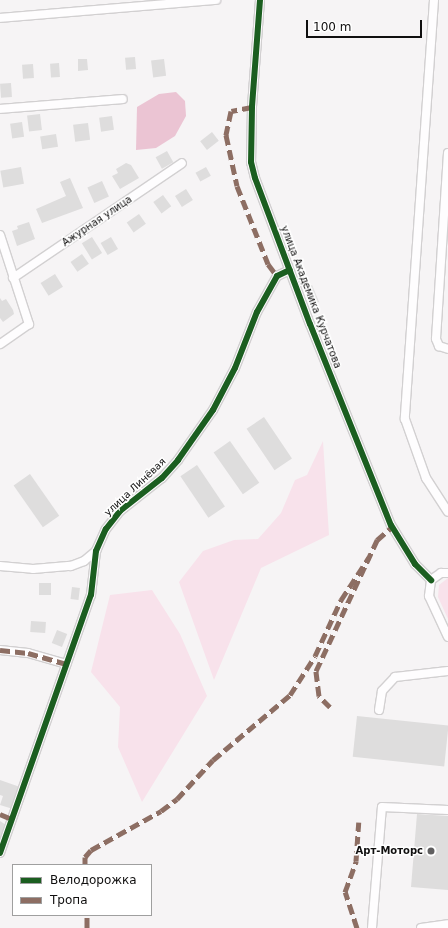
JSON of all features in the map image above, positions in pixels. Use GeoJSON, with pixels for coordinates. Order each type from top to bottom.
{"type":"FeatureCollection","features":[{"type":"Feature","properties":{"kind":"street"},"geometry":{"type":"LineString","coordinates":[[0,18],[171,2],[216,0]]}},
{"type":"Feature","properties":{"kind":"street","name":"улица Академика Курчатова"},"geometry":{"type":"LineString","coordinates":[[260,0],[252,107],[251,162],[290,270],[391,525],[415,564],[431,580]]}},
{"type":"Feature","properties":{"kind":"street"},"geometry":{"type":"LineString","coordinates":[[434,0],[405,419],[426,478],[448,512]]}},
{"type":"Feature","properties":{"kind":"street"},"geometry":{"type":"LineString","coordinates":[[0,108],[123,99]]}},
{"type":"Feature","properties":{"kind":"street"},"geometry":{"type":"LineString","coordinates":[[448,153],[436,339],[440,346],[448,349]]}},
{"type":"Feature","properties":{"kind":"street","name":"Ажурная улица"},"geometry":{"type":"LineString","coordinates":[[13,278],[182,163]]}},
{"type":"Feature","properties":{"kind":"street"},"geometry":{"type":"LineString","coordinates":[[0,235],[29,324],[0,344]]}},
{"type":"Feature","properties":{"kind":"street","name":"улица Линёвая"},"geometry":{"type":"LineString","coordinates":[[0,853],[66,664],[92,595],[96,551],[106,529],[120,511],[162,478],[213,410],[235,368],[258,312],[277,276],[290,270]]}},
{"type":"Feature","properties":{"kind":"street"},"geometry":{"type":"LineString","coordinates":[[0,566],[33,568],[70,566],[84,561],[96,551]]}},
{"type":"Feature","properties":{"kind":"street"},"geometry":{"type":"LineString","coordinates":[[448,573],[441,573],[431,580],[429,596],[448,637]]}},
{"type":"Feature","properties":{"kind":"street"},"geometry":{"type":"LineString","coordinates":[[0,650],[28,653],[66,664]]}},
{"type":"Feature","properties":{"kind":"street"},"geometry":{"type":"LineString","coordinates":[[379,710],[382,691],[395,677],[448,671]]}},
{"type":"Feature","properties":{"kind":"street"},"geometry":{"type":"LineString","coordinates":[[372,928],[382,807],[448,810]]}},
{"type":"Feature","properties":{"kind":"street"},"geometry":{"type":"LineString","coordinates":[[421,928],[448,924]]}},
{"type":"Feature","properties":{"kind":"shaded area"},"geometry":{"type":"Polygon","coordinates":[[[176,92],[185,101],[186,116],[175,136],[156,148],[136,150],[137,107],[159,94],[176,92]]]}},
{"type":"Feature","properties":{"kind":"shaded area"},"geometry":{"type":"Polygon","coordinates":[[[323,441],[329,535],[261,568],[214,680],[179,582],[203,551],[234,540],[258,539],[281,513],[295,480],[307,475],[323,441]]]}},
{"type":"Feature","properties":{"kind":"shaded area"},"geometry":{"type":"Polygon","coordinates":[[[448,578],[448,619],[438,597],[439,585],[448,578]]]}},
{"type":"Feature","properties":{"kind":"shaded area"},"geometry":{"type":"Polygon","coordinates":[[[152,590],[180,634],[207,696],[142,802],[118,747],[120,707],[91,672],[110,595],[152,590]]]}},
{"type":"Feature","properties":{"kind":"building"},"geometry":{"type":"Polygon","coordinates":[[[135,57],[136,69],[126,70],[125,58],[135,57]]]}},
{"type":"Feature","properties":{"kind":"building"},"geometry":{"type":"Polygon","coordinates":[[[78,59],[87,59],[88,70],[78,71],[78,59]]]}},
{"type":"Feature","properties":{"kind":"building"},"geometry":{"type":"Polygon","coordinates":[[[164,59],[166,76],[153,77],[151,61],[164,59]]]}},
{"type":"Feature","properties":{"kind":"building"},"geometry":{"type":"Polygon","coordinates":[[[59,63],[60,77],[51,78],[50,64],[59,63]]]}},
{"type":"Feature","properties":{"kind":"building"},"geometry":{"type":"Polygon","coordinates":[[[33,64],[34,78],[23,79],[22,65],[33,64]]]}},
{"type":"Feature","properties":{"kind":"building"},"geometry":{"type":"Polygon","coordinates":[[[11,83],[12,97],[1,98],[0,84],[11,83]]]}},
{"type":"Feature","properties":{"kind":"building"},"geometry":{"type":"Polygon","coordinates":[[[40,114],[42,130],[29,131],[27,116],[40,114]]]}},
{"type":"Feature","properties":{"kind":"building"},"geometry":{"type":"Polygon","coordinates":[[[112,116],[114,130],[101,132],[99,118],[112,116]]]}},
{"type":"Feature","properties":{"kind":"building"},"geometry":{"type":"Polygon","coordinates":[[[22,122],[24,137],[12,139],[10,124],[22,122]]]}},
{"type":"Feature","properties":{"kind":"building"},"geometry":{"type":"Polygon","coordinates":[[[88,123],[90,140],[75,142],[73,125],[88,123]]]}},
{"type":"Feature","properties":{"kind":"building"},"geometry":{"type":"Polygon","coordinates":[[[212,132],[219,141],[207,150],[200,141],[212,132]]]}},
{"type":"Feature","properties":{"kind":"building"},"geometry":{"type":"Polygon","coordinates":[[[56,134],[58,147],[42,149],[40,137],[56,134]]]}},
{"type":"Feature","properties":{"kind":"building"},"geometry":{"type":"Polygon","coordinates":[[[167,151],[173,162],[162,169],[156,157],[167,151]]]}},
{"type":"Feature","properties":{"kind":"building"},"geometry":{"type":"Polygon","coordinates":[[[126,163],[131,165],[139,178],[120,189],[112,176],[118,173],[116,169],[126,163]]]}},
{"type":"Feature","properties":{"kind":"building"},"geometry":{"type":"Polygon","coordinates":[[[21,167],[24,184],[3,187],[0,171],[21,167]]]}},
{"type":"Feature","properties":{"kind":"building"},"geometry":{"type":"Polygon","coordinates":[[[206,167],[211,176],[200,182],[196,173],[206,167]]]}},
{"type":"Feature","properties":{"kind":"building"},"geometry":{"type":"Polygon","coordinates":[[[70,178],[83,208],[42,223],[36,209],[66,196],[60,182],[70,178]]]}},
{"type":"Feature","properties":{"kind":"building"},"geometry":{"type":"Polygon","coordinates":[[[102,181],[109,197],[94,203],[87,188],[102,181]]]}},
{"type":"Feature","properties":{"kind":"building"},"geometry":{"type":"Polygon","coordinates":[[[186,189],[193,200],[182,207],[175,196],[186,189]]]}},
{"type":"Feature","properties":{"kind":"building"},"geometry":{"type":"Polygon","coordinates":[[[163,195],[171,206],[162,213],[153,202],[163,195]]]}},
{"type":"Feature","properties":{"kind":"building"},"geometry":{"type":"Polygon","coordinates":[[[139,214],[146,224],[134,232],[127,223],[139,214]]]}},
{"type":"Feature","properties":{"kind":"building"},"geometry":{"type":"Polygon","coordinates":[[[29,222],[35,239],[17,246],[12,231],[18,229],[17,226],[29,222]]]}},
{"type":"Feature","properties":{"kind":"building"},"geometry":{"type":"Polygon","coordinates":[[[92,237],[102,253],[92,259],[82,243],[92,237]]]}},
{"type":"Feature","properties":{"kind":"building"},"geometry":{"type":"Polygon","coordinates":[[[111,237],[118,249],[108,255],[101,243],[111,237]]]}},
{"type":"Feature","properties":{"kind":"building"},"geometry":{"type":"Polygon","coordinates":[[[82,254],[89,264],[77,272],[71,262],[82,254]]]}},
{"type":"Feature","properties":{"kind":"building"},"geometry":{"type":"Polygon","coordinates":[[[55,274],[63,287],[49,296],[41,283],[55,274]]]}},
{"type":"Feature","properties":{"kind":"building"},"geometry":{"type":"Polygon","coordinates":[[[312,285],[319,302],[313,304],[307,288],[312,285]]]}},
{"type":"Feature","properties":{"kind":"building"},"geometry":{"type":"Polygon","coordinates":[[[0,298],[2,301],[6,299],[14,314],[3,322],[0,318],[0,298]]]}},
{"type":"Feature","properties":{"kind":"building"},"geometry":{"type":"Polygon","coordinates":[[[264,417],[292,458],[275,470],[247,429],[264,417]]]}},
{"type":"Feature","properties":{"kind":"building"},"geometry":{"type":"Polygon","coordinates":[[[230,441],[259,483],[243,494],[214,452],[230,441]]]}},
{"type":"Feature","properties":{"kind":"building"},"geometry":{"type":"Polygon","coordinates":[[[197,465],[225,506],[208,518],[180,476],[197,465]]]}},
{"type":"Feature","properties":{"kind":"building"},"geometry":{"type":"Polygon","coordinates":[[[30,474],[59,516],[43,527],[14,485],[30,474]]]}},
{"type":"Feature","properties":{"kind":"building"},"geometry":{"type":"Polygon","coordinates":[[[39,583],[51,583],[51,595],[39,595],[39,583]]]}},
{"type":"Feature","properties":{"kind":"building"},"geometry":{"type":"Polygon","coordinates":[[[72,587],[80,588],[78,600],[71,599],[72,587]]]}},
{"type":"Feature","properties":{"kind":"building"},"geometry":{"type":"Polygon","coordinates":[[[31,621],[46,622],[45,633],[30,632],[31,621]]]}},
{"type":"Feature","properties":{"kind":"building"},"geometry":{"type":"Polygon","coordinates":[[[57,630],[67,634],[62,647],[52,643],[57,630]]]}},
{"type":"Feature","properties":{"kind":"building"},"geometry":{"type":"Polygon","coordinates":[[[357,716],[448,726],[444,766],[353,757],[357,716]]]}},
{"type":"Feature","properties":{"kind":"building"},"geometry":{"type":"Polygon","coordinates":[[[0,780],[20,787],[13,809],[0,805],[3,796],[0,795],[0,780]]]}},
{"type":"Feature","properties":{"kind":"building","name":"Арт-Моторс"},"geometry":{"type":"Polygon","coordinates":[[[417,814],[448,816],[448,890],[411,887],[417,814]]]}},
{"type":"Feature","properties":{"kind":"building"},"geometry":{"type":"Polygon","coordinates":[[[0,821],[6,825],[0,839],[0,821]]]}},
{"type":"Feature","properties":{"kind":"marked path"},"geometry":{"type":"LineString","coordinates":[[252,107],[231,111],[226,135],[237,186],[268,264],[277,276]]}},
{"type":"Feature","properties":{"kind":"marked path"},"geometry":{"type":"LineString","coordinates":[[330,707],[319,696],[316,671],[377,540],[392,527]]}},
{"type":"Feature","properties":{"kind":"marked path"},"geometry":{"type":"LineString","coordinates":[[85,864],[85,857],[91,850],[161,811],[177,799],[213,760],[290,695],[315,656],[341,600],[369,557]]}},
{"type":"Feature","properties":{"kind":"marked path"},"geometry":{"type":"LineString","coordinates":[[0,650],[28,653],[66,664]]}},
{"type":"Feature","properties":{"kind":"marked path"},"geometry":{"type":"LineString","coordinates":[[0,814],[12,819]]}},
{"type":"Feature","properties":{"kind":"marked path"},"geometry":{"type":"LineString","coordinates":[[357,928],[345,892],[356,861],[359,822]]}},
{"type":"Feature","properties":{"kind":"marked path"},"geometry":{"type":"LineString","coordinates":[[87,916],[87,928]]}},
{"type":"Feature","properties":{"kind":"cycle path"},"geometry":{"type":"LineString","coordinates":[[260,0],[252,107],[251,162],[255,178],[310,324],[391,525],[415,564],[431,580]]}},
{"type":"Feature","properties":{"kind":"cycle path"},"geometry":{"type":"LineString","coordinates":[[0,853],[91,595],[96,551],[106,529],[120,511],[162,478],[178,460],[213,410],[235,368],[257,312],[277,276],[290,270]]}},
{"type":"Feature","properties":{"kind":"place","name":"Арт-Моторс"},"geometry":{"type":"Point","coordinates":[431,851]}}]}
